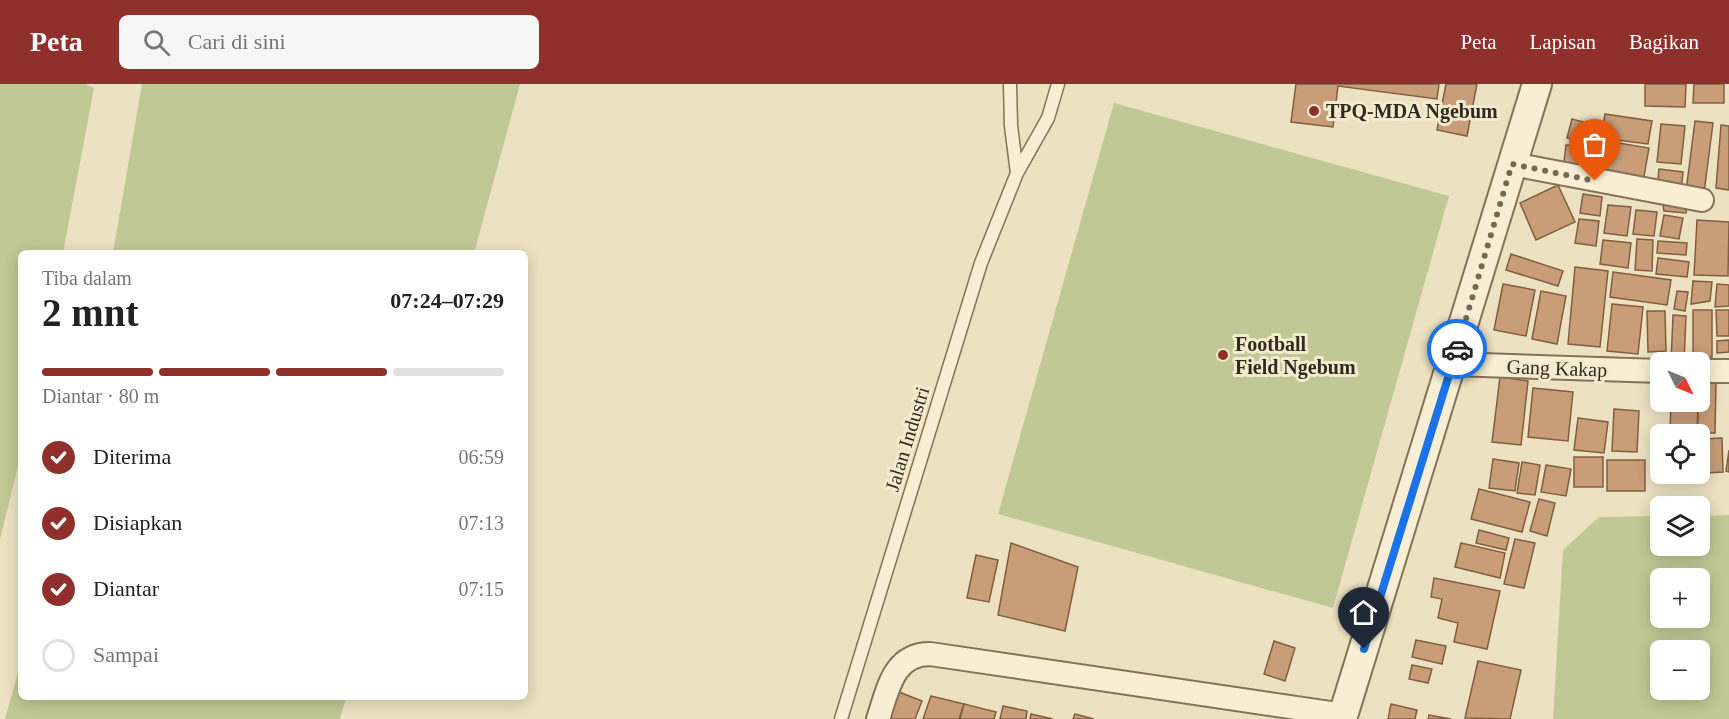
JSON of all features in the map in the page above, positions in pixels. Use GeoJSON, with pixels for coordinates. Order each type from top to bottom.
{"type":"FeatureCollection","features":[{"type":"Feature","properties":{"kind":"street"},"geometry":{"type":"LineString","coordinates":[[878,719],[896,673],[905,659],[917,654],[1290,713],[1343,717],[1537,84]]}},
{"type":"Feature","properties":{"kind":"street"},"geometry":{"type":"LineString","coordinates":[[1512,164],[1702,200]]}},
{"type":"Feature","properties":{"kind":"street","name":"Gang Kakap"},"geometry":{"type":"LineString","coordinates":[[1453,364],[1650,371]]}},
{"type":"Feature","properties":{"kind":"street"},"geometry":{"type":"LineString","coordinates":[[1710,371],[1729,371]]}},
{"type":"Feature","properties":{"kind":"lane","name":"Jalan Industri"},"geometry":{"type":"LineString","coordinates":[[1010,84],[1011,126],[1017,173]]}},
{"type":"Feature","properties":{"kind":"lane","name":"Jalan Industri"},"geometry":{"type":"LineString","coordinates":[[841,719],[981,263],[1017,173],[1048,118],[1058,84]]}},
{"type":"Feature","properties":{"kind":"green space"},"geometry":{"type":"Polygon","coordinates":[[[0,84],[85,84],[94,88],[64,250],[18,250],[18,466],[0,539],[0,84]]]}},
{"type":"Feature","properties":{"kind":"green space"},"geometry":{"type":"Polygon","coordinates":[[[142,84],[520,84],[475,250],[114,250],[142,84]]]}},
{"type":"Feature","properties":{"kind":"green space","name":"Football Field Ngebum"},"geometry":{"type":"Polygon","coordinates":[[[1114,103],[1449,196],[1333,608],[998,514],[1114,103]]]}},
{"type":"Feature","properties":{"kind":"green space"},"geometry":{"type":"Polygon","coordinates":[[[1729,515],[1729,719],[1553,719],[1563,550],[1599,517],[1650,516],[1650,556],[1710,556],[1710,516],[1729,515]]]}},
{"type":"Feature","properties":{"kind":"green space"},"geometry":{"type":"Polygon","coordinates":[[[18,673],[18,700],[345,700],[340,719],[5,719],[18,673]]]}},
{"type":"Feature","properties":{"kind":"building","name":"TPQ-MDA Ngebum"},"geometry":{"type":"Polygon","coordinates":[[[1296,84],[1439,84],[1437,99],[1338,86],[1333,127],[1291,122],[1296,84]]]}},
{"type":"Feature","properties":{"kind":"building"},"geometry":{"type":"Polygon","coordinates":[[[1446,84],[1477,84],[1467,136],[1437,130],[1446,84]]]}},
{"type":"Feature","properties":{"kind":"building"},"geometry":{"type":"Polygon","coordinates":[[[1645,84],[1686,84],[1685,107],[1645,106],[1645,84]]]}},
{"type":"Feature","properties":{"kind":"building"},"geometry":{"type":"Polygon","coordinates":[[[1694,84],[1724,84],[1724,103],[1693,103],[1694,84]]]}},
{"type":"Feature","properties":{"kind":"building"},"geometry":{"type":"Polygon","coordinates":[[[1605,114],[1652,121],[1648,144],[1601,138],[1605,114]]]}},
{"type":"Feature","properties":{"kind":"building"},"geometry":{"type":"Polygon","coordinates":[[[1572,119],[1587,123],[1582,142],[1567,138],[1572,119]]]}},
{"type":"Feature","properties":{"kind":"building"},"geometry":{"type":"Polygon","coordinates":[[[1695,121],[1713,123],[1704,193],[1686,191],[1695,121]]]}},
{"type":"Feature","properties":{"kind":"building"},"geometry":{"type":"Polygon","coordinates":[[[1661,124],[1685,126],[1681,164],[1657,162],[1661,124]]]}},
{"type":"Feature","properties":{"kind":"building"},"geometry":{"type":"Polygon","coordinates":[[[1721,125],[1729,126],[1729,190],[1716,188],[1721,125]]]}},
{"type":"Feature","properties":{"kind":"building"},"geometry":{"type":"Polygon","coordinates":[[[1601,140],[1649,148],[1643,182],[1595,175],[1601,140]]]}},
{"type":"Feature","properties":{"kind":"building"},"geometry":{"type":"Polygon","coordinates":[[[1566,145],[1588,147],[1586,172],[1563,170],[1566,145]]]}},
{"type":"Feature","properties":{"kind":"building"},"geometry":{"type":"Polygon","coordinates":[[[1659,169],[1683,172],[1681,191],[1657,188],[1659,169]]]}},
{"type":"Feature","properties":{"kind":"building"},"geometry":{"type":"Polygon","coordinates":[[[1558,185],[1575,222],[1536,240],[1520,203],[1558,185]]]}},
{"type":"Feature","properties":{"kind":"building"},"geometry":{"type":"Polygon","coordinates":[[[1583,194],[1602,197],[1600,216],[1580,213],[1583,194]]]}},
{"type":"Feature","properties":{"kind":"building"},"geometry":{"type":"Polygon","coordinates":[[[1662,200],[1687,204],[1686,213],[1664,211],[1662,200]]]}},
{"type":"Feature","properties":{"kind":"building"},"geometry":{"type":"Polygon","coordinates":[[[1608,205],[1631,207],[1627,236],[1604,233],[1608,205]]]}},
{"type":"Feature","properties":{"kind":"building"},"geometry":{"type":"Polygon","coordinates":[[[1636,210],[1657,212],[1654,236],[1633,234],[1636,210]]]}},
{"type":"Feature","properties":{"kind":"building"},"geometry":{"type":"Polygon","coordinates":[[[1664,215],[1683,218],[1679,239],[1660,236],[1664,215]]]}},
{"type":"Feature","properties":{"kind":"building"},"geometry":{"type":"Polygon","coordinates":[[[1579,219],[1599,221],[1596,246],[1575,243],[1579,219]]]}},
{"type":"Feature","properties":{"kind":"building"},"geometry":{"type":"Polygon","coordinates":[[[1697,220],[1729,222],[1728,276],[1694,275],[1697,220]]]}},
{"type":"Feature","properties":{"kind":"building"},"geometry":{"type":"Polygon","coordinates":[[[1637,239],[1653,240],[1652,271],[1635,270],[1637,239]]]}},
{"type":"Feature","properties":{"kind":"building"},"geometry":{"type":"Polygon","coordinates":[[[1603,240],[1631,243],[1628,268],[1600,264],[1603,240]]]}},
{"type":"Feature","properties":{"kind":"building"},"geometry":{"type":"Polygon","coordinates":[[[1658,241],[1687,243],[1686,255],[1657,253],[1658,241]]]}},
{"type":"Feature","properties":{"kind":"building"},"geometry":{"type":"Polygon","coordinates":[[[1511,254],[1563,271],[1558,286],[1506,270],[1511,254]]]}},
{"type":"Feature","properties":{"kind":"building"},"geometry":{"type":"Polygon","coordinates":[[[1658,258],[1689,262],[1687,277],[1656,274],[1658,258]]]}},
{"type":"Feature","properties":{"kind":"building"},"geometry":{"type":"Polygon","coordinates":[[[1575,267],[1608,271],[1600,347],[1568,344],[1575,267]]]}},
{"type":"Feature","properties":{"kind":"building"},"geometry":{"type":"Polygon","coordinates":[[[1613,272],[1671,280],[1667,305],[1610,297],[1613,272]]]}},
{"type":"Feature","properties":{"kind":"building"},"geometry":{"type":"Polygon","coordinates":[[[1693,281],[1712,282],[1710,301],[1691,304],[1693,281]]]}},
{"type":"Feature","properties":{"kind":"building"},"geometry":{"type":"Polygon","coordinates":[[[1503,284],[1535,290],[1526,336],[1494,330],[1503,284]]]}},
{"type":"Feature","properties":{"kind":"building"},"geometry":{"type":"Polygon","coordinates":[[[1717,284],[1729,285],[1729,306],[1715,307],[1717,284]]]}},
{"type":"Feature","properties":{"kind":"building"},"geometry":{"type":"Polygon","coordinates":[[[1541,291],[1566,296],[1557,344],[1532,339],[1541,291]]]}},
{"type":"Feature","properties":{"kind":"building"},"geometry":{"type":"Polygon","coordinates":[[[1677,291],[1688,292],[1685,311],[1674,309],[1677,291]]]}},
{"type":"Feature","properties":{"kind":"building"},"geometry":{"type":"Polygon","coordinates":[[[1612,304],[1643,307],[1638,354],[1607,351],[1612,304]]]}},
{"type":"Feature","properties":{"kind":"building"},"geometry":{"type":"Polygon","coordinates":[[[1693,310],[1712,310],[1712,357],[1710,357],[1710,352],[1693,352],[1693,310]]]}},
{"type":"Feature","properties":{"kind":"building"},"geometry":{"type":"Polygon","coordinates":[[[1716,310],[1729,310],[1729,336],[1717,336],[1716,310]]]}},
{"type":"Feature","properties":{"kind":"building"},"geometry":{"type":"Polygon","coordinates":[[[1647,311],[1665,311],[1666,351],[1648,352],[1647,311]]]}},
{"type":"Feature","properties":{"kind":"building"},"geometry":{"type":"Polygon","coordinates":[[[1673,315],[1686,316],[1684,352],[1671,352],[1673,315]]]}},
{"type":"Feature","properties":{"kind":"building"},"geometry":{"type":"Polygon","coordinates":[[[1729,340],[1729,352],[1717,353],[1717,341],[1729,340]]]}},
{"type":"Feature","properties":{"kind":"building"},"geometry":{"type":"Polygon","coordinates":[[[1500,377],[1528,381],[1521,445],[1492,442],[1500,377]]]}},
{"type":"Feature","properties":{"kind":"building"},"geometry":{"type":"Polygon","coordinates":[[[1710,382],[1716,382],[1715,433],[1710,433],[1710,424],[1698,424],[1698,412],[1710,412],[1710,382]]]}},
{"type":"Feature","properties":{"kind":"building"},"geometry":{"type":"Polygon","coordinates":[[[1533,388],[1573,392],[1568,441],[1528,437],[1533,388]]]}},
{"type":"Feature","properties":{"kind":"building"},"geometry":{"type":"Polygon","coordinates":[[[1614,409],[1639,411],[1637,452],[1612,451],[1614,409]]]}},
{"type":"Feature","properties":{"kind":"building"},"geometry":{"type":"Polygon","coordinates":[[[1671,412],[1698,412],[1697,424],[1670,424],[1671,412]]]}},
{"type":"Feature","properties":{"kind":"building"},"geometry":{"type":"Polygon","coordinates":[[[1578,418],[1608,422],[1604,453],[1574,450],[1578,418]]]}},
{"type":"Feature","properties":{"kind":"building"},"geometry":{"type":"Polygon","coordinates":[[[1722,438],[1723,472],[1710,473],[1710,439],[1722,438]]]}},
{"type":"Feature","properties":{"kind":"building"},"geometry":{"type":"Polygon","coordinates":[[[1729,450],[1729,472],[1726,471],[1729,450]]]}},
{"type":"Feature","properties":{"kind":"building"},"geometry":{"type":"Polygon","coordinates":[[[1574,457],[1603,457],[1603,487],[1574,487],[1574,457]]]}},
{"type":"Feature","properties":{"kind":"building"},"geometry":{"type":"Polygon","coordinates":[[[1493,459],[1519,463],[1515,491],[1489,488],[1493,459]]]}},
{"type":"Feature","properties":{"kind":"building"},"geometry":{"type":"Polygon","coordinates":[[[1607,460],[1645,460],[1645,491],[1607,491],[1607,460]]]}},
{"type":"Feature","properties":{"kind":"building"},"geometry":{"type":"Polygon","coordinates":[[[1522,462],[1540,465],[1535,495],[1517,493],[1522,462]]]}},
{"type":"Feature","properties":{"kind":"building"},"geometry":{"type":"Polygon","coordinates":[[[1546,465],[1571,469],[1566,496],[1541,492],[1546,465]]]}},
{"type":"Feature","properties":{"kind":"building"},"geometry":{"type":"Polygon","coordinates":[[[1479,489],[1530,502],[1522,532],[1471,519],[1479,489]]]}},
{"type":"Feature","properties":{"kind":"building"},"geometry":{"type":"Polygon","coordinates":[[[1539,499],[1555,503],[1547,536],[1530,531],[1539,499]]]}},
{"type":"Feature","properties":{"kind":"building"},"geometry":{"type":"Polygon","coordinates":[[[1479,530],[1509,538],[1506,550],[1476,543],[1479,530]]]}},
{"type":"Feature","properties":{"kind":"building"},"geometry":{"type":"Polygon","coordinates":[[[1515,539],[1535,543],[1524,588],[1504,584],[1515,539]]]}},
{"type":"Feature","properties":{"kind":"building"},"geometry":{"type":"Polygon","coordinates":[[[1011,543],[1078,567],[1065,631],[998,615],[1011,543]]]}},
{"type":"Feature","properties":{"kind":"building"},"geometry":{"type":"Polygon","coordinates":[[[1461,543],[1505,553],[1500,578],[1455,567],[1461,543]]]}},
{"type":"Feature","properties":{"kind":"building"},"geometry":{"type":"Polygon","coordinates":[[[976,555],[998,560],[989,602],[967,598],[976,555]]]}},
{"type":"Feature","properties":{"kind":"building"},"geometry":{"type":"Polygon","coordinates":[[[1434,578],[1500,591],[1487,649],[1454,642],[1458,623],[1438,618],[1442,599],[1431,597],[1434,578]]]}},
{"type":"Feature","properties":{"kind":"building"},"geometry":{"type":"Polygon","coordinates":[[[1416,640],[1446,646],[1442,664],[1412,657],[1416,640]]]}},
{"type":"Feature","properties":{"kind":"building"},"geometry":{"type":"Polygon","coordinates":[[[1274,641],[1295,648],[1285,681],[1264,674],[1274,641]]]}},
{"type":"Feature","properties":{"kind":"building"},"geometry":{"type":"Polygon","coordinates":[[[1478,661],[1521,670],[1510,719],[1465,718],[1478,661]]]}},
{"type":"Feature","properties":{"kind":"building"},"geometry":{"type":"Polygon","coordinates":[[[1412,665],[1432,669],[1428,683],[1409,679],[1412,665]]]}},
{"type":"Feature","properties":{"kind":"building"},"geometry":{"type":"Polygon","coordinates":[[[899,692],[922,701],[915,719],[888,719],[899,692]]]}},
{"type":"Feature","properties":{"kind":"building"},"geometry":{"type":"Polygon","coordinates":[[[931,696],[964,704],[959,719],[923,719],[931,696]]]}},
{"type":"Feature","properties":{"kind":"building"},"geometry":{"type":"Polygon","coordinates":[[[964,704],[996,712],[994,719],[960,719],[964,704]]]}},
{"type":"Feature","properties":{"kind":"building"},"geometry":{"type":"Polygon","coordinates":[[[1391,704],[1417,710],[1415,719],[1388,719],[1391,704]]]}},
{"type":"Feature","properties":{"kind":"building"},"geometry":{"type":"Polygon","coordinates":[[[1003,706],[1027,711],[1026,719],[1000,719],[1003,706]]]}},
{"type":"Feature","properties":{"kind":"building"},"geometry":{"type":"Polygon","coordinates":[[[1031,714],[1053,719],[1030,719],[1031,714]]]}},
{"type":"Feature","properties":{"kind":"building"},"geometry":{"type":"Polygon","coordinates":[[[1075,714],[1094,719],[1073,719],[1075,714]]]}},
{"type":"Feature","properties":{"kind":"building"},"geometry":{"type":"Polygon","coordinates":[[[1429,715],[1451,719],[1428,719],[1429,715]]]}},
{"type":"Feature","properties":{"kind":"way so far"},"geometry":{"type":"LineString","coordinates":[[1457,349],[1512,164],[1595,181]]}},
{"type":"Feature","properties":{"kind":"place","name":"TPQ-MDA Ngebum"},"geometry":{"type":"Point","coordinates":[1314,111]}},
{"type":"Feature","properties":{"kind":"place","name":"Football Field Ngebum"},"geometry":{"type":"Point","coordinates":[1223,355]}},
{"type":"Feature","properties":{"kind":"route"},"geometry":{"type":"LineString","coordinates":[[1364,649],[1457,349]]}}]}
